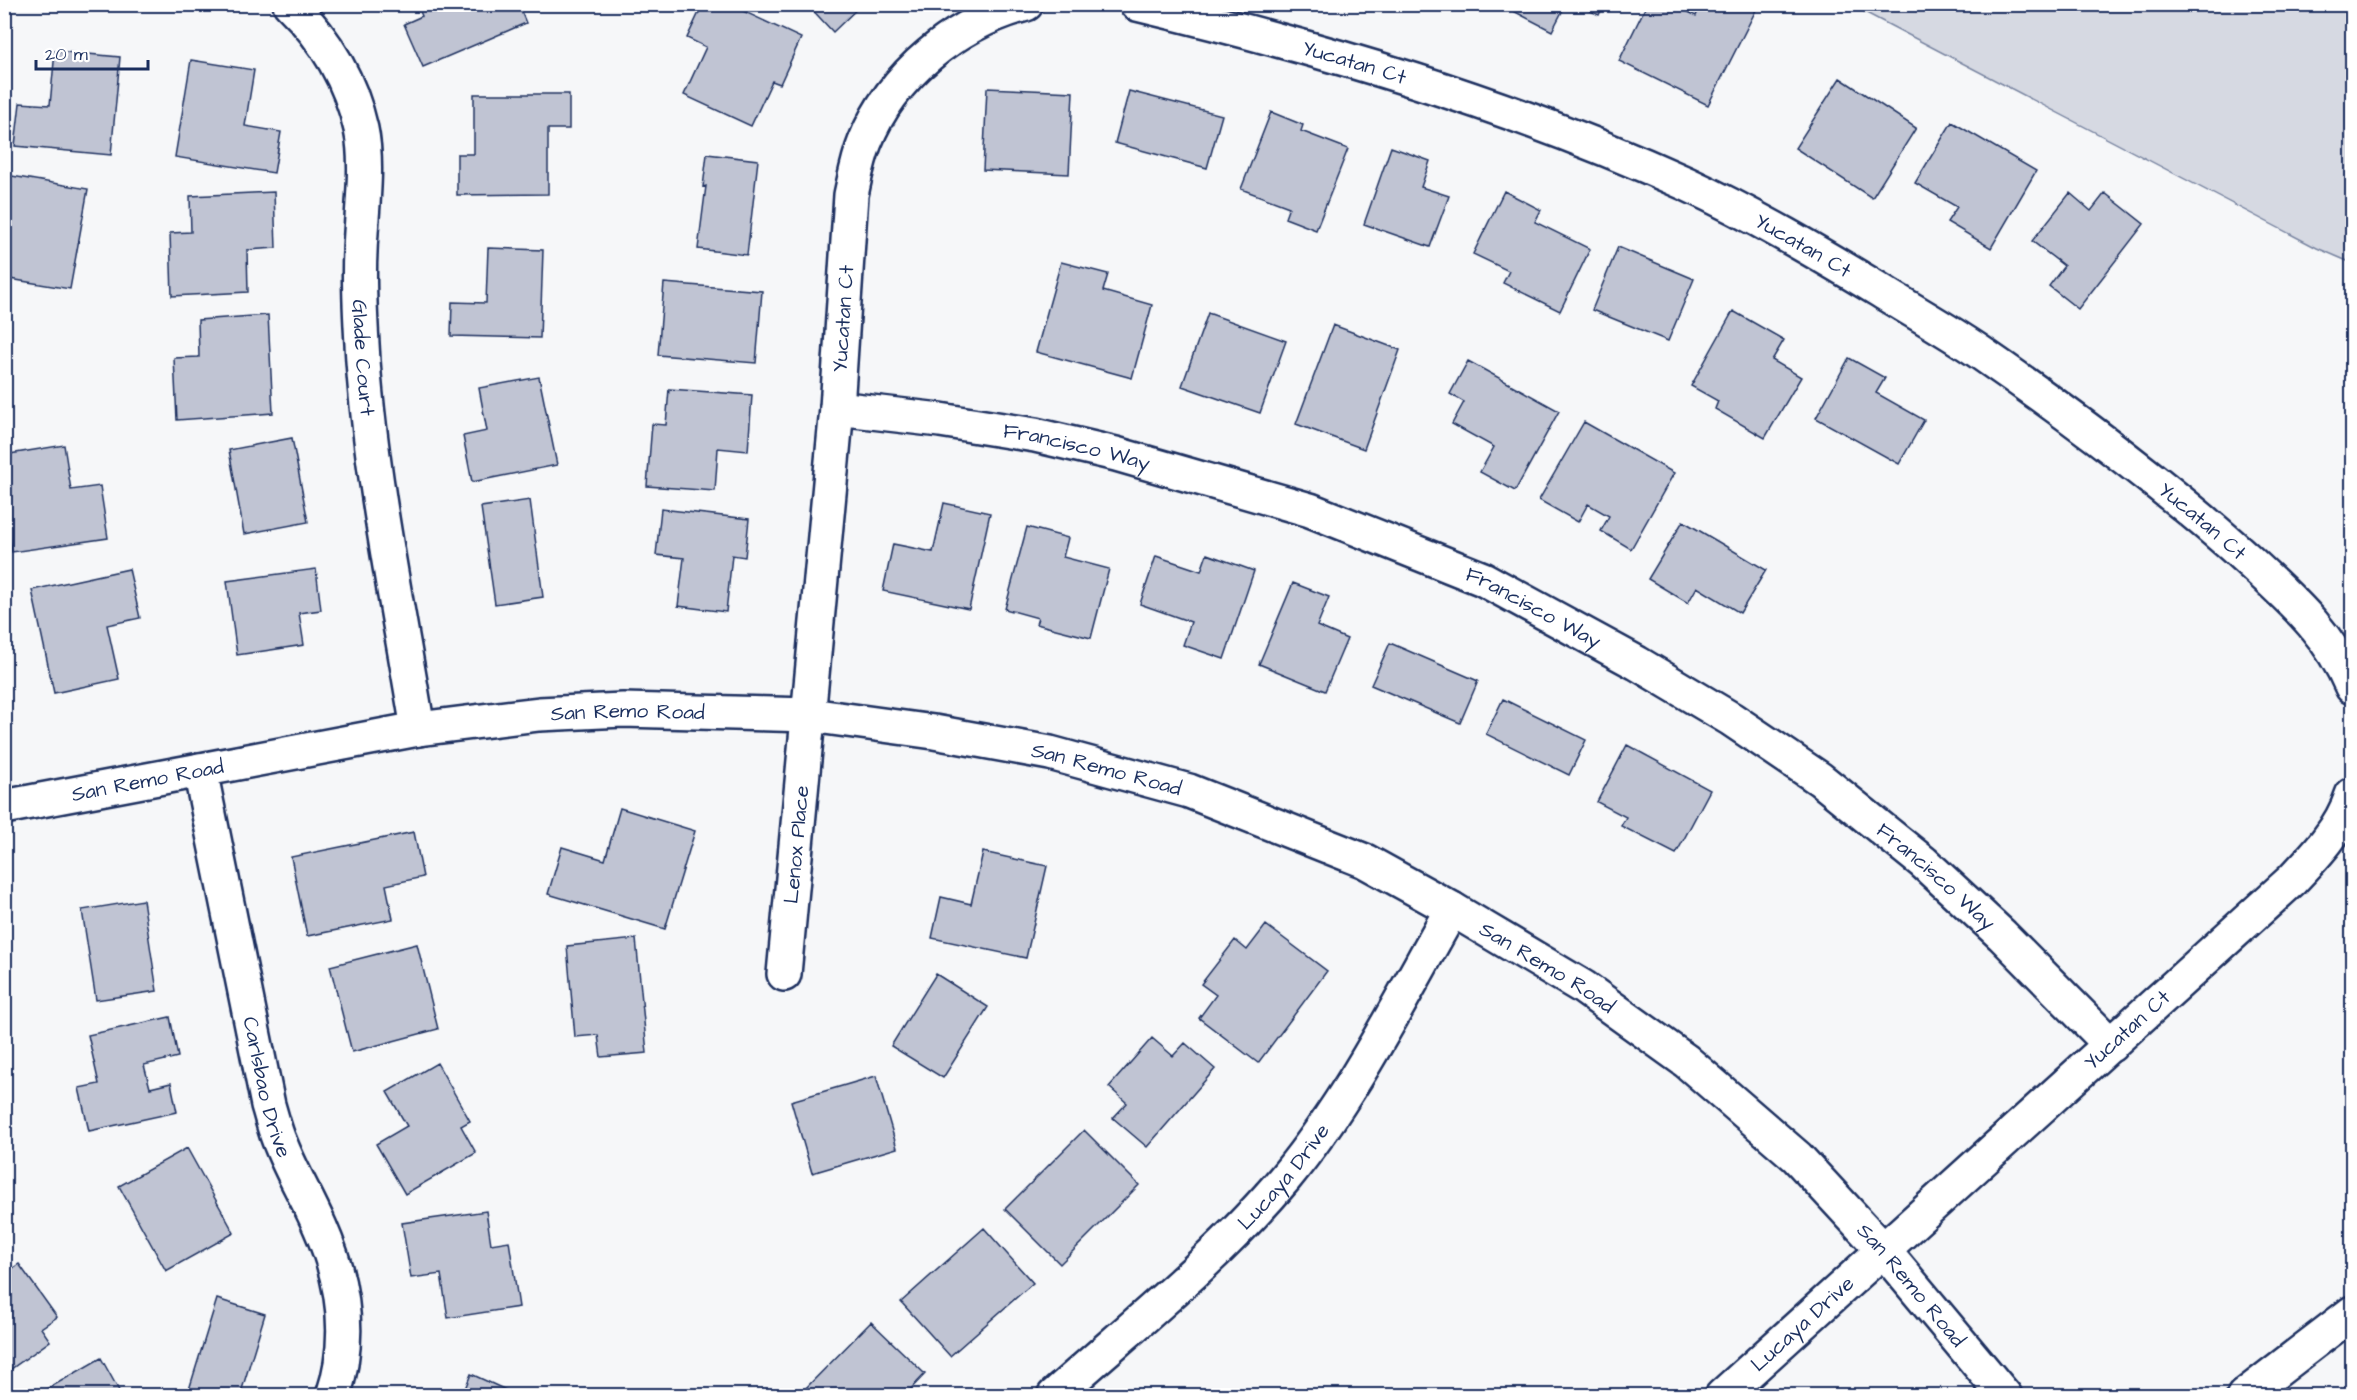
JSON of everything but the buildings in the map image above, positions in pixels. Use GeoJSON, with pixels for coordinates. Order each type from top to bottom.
{"type":"FeatureCollection","features":[{"type":"Feature","properties":{"kind":"street","name":"Glade Court"},"geometry":{"type":"LineString","coordinates":[[290,4],[308,22],[333,56],[355,106],[361,132],[363,165],[359,261],[363,361],[388,548],[418,729]]}},
{"type":"Feature","properties":{"kind":"street","name":"Yucatan Ct"},"geometry":{"type":"LineString","coordinates":[[810,715],[837,408],[851,195],[858,163],[872,125],[906,76],[928,56],[977,23],[1026,4]]}},
{"type":"Feature","properties":{"kind":"street","name":"Yucatan Ct"},"geometry":{"type":"LineString","coordinates":[[1137,4],[1370,65],[1530,118],[1688,185],[1815,251],[1976,350],[2123,456],[2218,532],[2306,614],[2327,639],[2352,687]]}},
{"type":"Feature","properties":{"kind":"street","name":"Francisco Way"},"geometry":{"type":"LineString","coordinates":[[837,408],[940,420],[1035,435],[1128,457],[1310,510],[1483,579],[1558,618],[1656,674],[1731,719],[1820,779],[1932,870],[2002,935],[2111,1045]]}},
{"type":"Feature","properties":{"kind":"street","name":"San Remo Road"},"geometry":{"type":"LineString","coordinates":[[4,807],[418,729],[539,714],[623,710],[810,715],[934,732],[1050,753],[1189,791],[1365,861],[1452,909],[1583,987],[1686,1061],[1797,1157],[1884,1251],[2005,1395]]}},
{"type":"Feature","properties":{"kind":"street","name":"Lenox Place"},"geometry":{"type":"LineString","coordinates":[[784,974],[810,715]]}},
{"type":"Feature","properties":{"kind":"street","name":"Carlsbao Drive"},"geometry":{"type":"LineString","coordinates":[[200,770],[268,1106],[280,1143],[320,1227],[342,1297],[345,1336],[340,1374],[333,1395]]}},
{"type":"Feature","properties":{"kind":"street","name":"Yucatan Ct"},"geometry":{"type":"LineString","coordinates":[[1884,1251],[2292,880],[2320,850],[2348,810],[2352,795]]}},
{"type":"Feature","properties":{"kind":"street","name":"Lucaya Drive"},"geometry":{"type":"LineString","coordinates":[[1054,1395],[1197,1268],[1245,1222],[1284,1179],[1344,1096],[1452,909]]}},
{"type":"Feature","properties":{"kind":"street","name":"Lucaya Drive"},"geometry":{"type":"LineString","coordinates":[[1722,1395],[1884,1251]]}},
{"type":"Feature","properties":{"kind":"street"},"geometry":{"type":"LineString","coordinates":[[2244,1395],[2352,1313]]}},
{"type":"Feature","properties":{"kind":"shaded area"},"geometry":{"type":"Polygon","coordinates":[[[1851,5],[2352,5],[2352,263],[2317,248],[1851,5]]]}}]}
